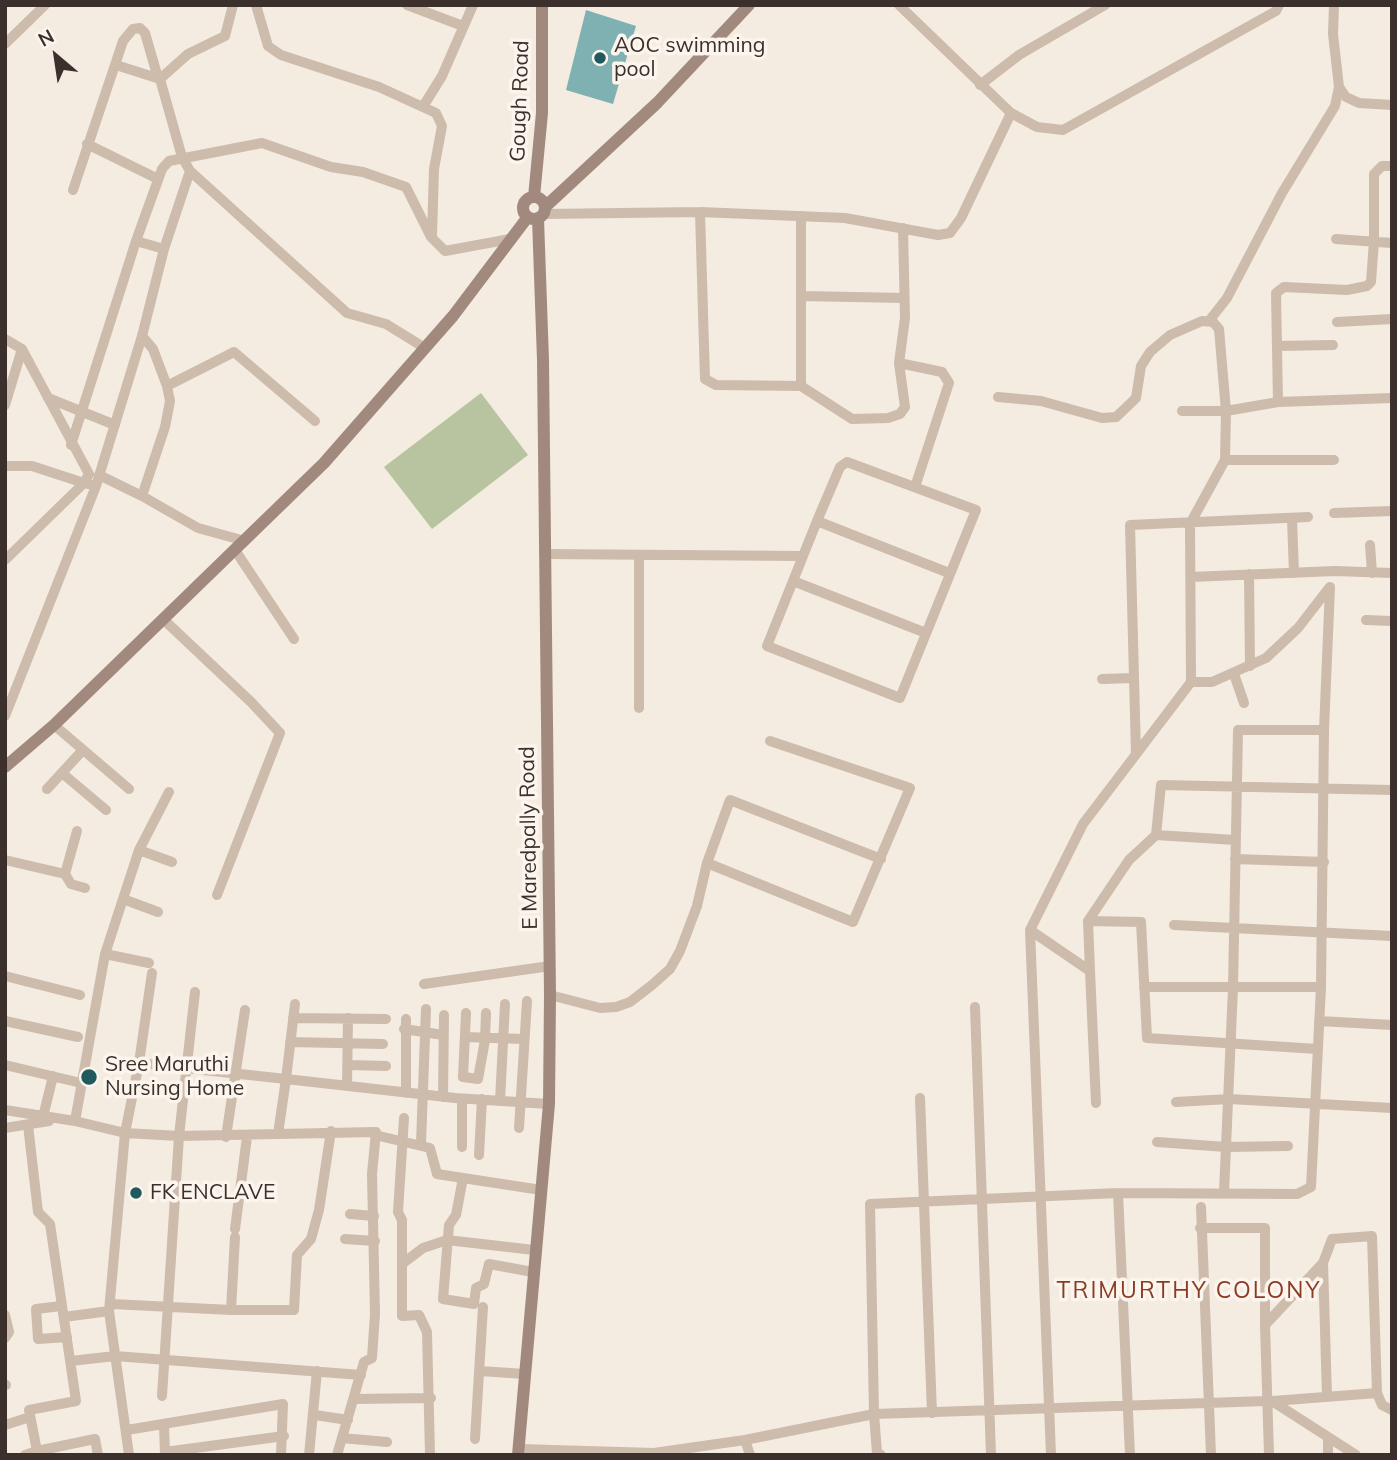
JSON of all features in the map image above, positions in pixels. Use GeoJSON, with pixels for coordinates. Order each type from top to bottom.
{"type":"FeatureCollection","features":[{"type":"Feature","properties":{"kind":"main road","name":"Gough Road"},"geometry":{"type":"LineString","coordinates":[[538,214],[523,206],[526,200],[534,197],[542,113],[541,5]]}},
{"type":"Feature","properties":{"kind":"main road"},"geometry":{"type":"LineString","coordinates":[[5,767],[54,725],[324,463],[453,316],[510,239],[657,103],[749,5]]}},
{"type":"Feature","properties":{"kind":"main road"},"geometry":{"type":"LineString","coordinates":[[534,197],[542,200],[538,214]]}},
{"type":"Feature","properties":{"kind":"main road","name":"E Maredpally Road"},"geometry":{"type":"LineString","coordinates":[[519,1452],[534,1250],[549,1104],[543,346],[538,214]]}},
{"type":"Feature","properties":{"kind":"street"},"geometry":{"type":"LineString","coordinates":[[5,44],[45,5]]}},
{"type":"Feature","properties":{"kind":"street"},"geometry":{"type":"LineString","coordinates":[[159,78],[188,54],[225,36],[233,5]]}},
{"type":"Feature","properties":{"kind":"street"},"geometry":{"type":"LineString","coordinates":[[256,5],[268,46],[281,55],[424,105],[436,113],[442,126],[434,169],[431,237]]}},
{"type":"Feature","properties":{"kind":"street"},"geometry":{"type":"LineString","coordinates":[[407,5],[463,26]]}},
{"type":"Feature","properties":{"kind":"street"},"geometry":{"type":"LineString","coordinates":[[424,105],[442,76],[473,5]]}},
{"type":"Feature","properties":{"kind":"street"},"geometry":{"type":"LineString","coordinates":[[899,5],[1011,113],[1037,127],[1063,130],[1276,11],[1279,5]]}},
{"type":"Feature","properties":{"kind":"street"},"geometry":{"type":"LineString","coordinates":[[980,85],[1019,55],[1105,5]]}},
{"type":"Feature","properties":{"kind":"street"},"geometry":{"type":"LineString","coordinates":[[998,397],[1041,401],[1102,418],[1116,417],[1136,398],[1141,366],[1150,352],[1183,327],[1209,321],[1227,298],[1282,193],[1335,106],[1339,87],[1333,34],[1334,5]]}},
{"type":"Feature","properties":{"kind":"street"},"geometry":{"type":"LineString","coordinates":[[73,190],[126,34],[140,27],[149,41],[182,157],[190,171],[347,313],[386,324],[425,348]]}},
{"type":"Feature","properties":{"kind":"street"},"geometry":{"type":"LineString","coordinates":[[116,65],[159,78]]}},
{"type":"Feature","properties":{"kind":"street"},"geometry":{"type":"LineString","coordinates":[[1339,87],[1346,97],[1359,103],[1392,105]]}},
{"type":"Feature","properties":{"kind":"street"},"geometry":{"type":"LineString","coordinates":[[538,214],[700,212],[845,218],[945,235],[957,226],[1011,113]]}},
{"type":"Feature","properties":{"kind":"street"},"geometry":{"type":"LineString","coordinates":[[88,144],[158,179]]}},
{"type":"Feature","properties":{"kind":"street"},"geometry":{"type":"LineString","coordinates":[[71,445],[136,241],[166,164],[182,157],[262,144],[331,167],[344,167],[400,184],[411,192],[431,237],[445,251],[510,239]]}},
{"type":"Feature","properties":{"kind":"street"},"geometry":{"type":"LineString","coordinates":[[1278,402],[1274,297],[1278,290],[1284,287],[1347,290],[1367,286],[1371,282],[1374,174],[1382,166],[1392,166]]}},
{"type":"Feature","properties":{"kind":"street"},"geometry":{"type":"LineString","coordinates":[[5,716],[96,486],[142,336],[164,249],[190,171]]}},
{"type":"Feature","properties":{"kind":"street"},"geometry":{"type":"LineString","coordinates":[[700,212],[705,379],[716,385],[801,386],[852,419],[888,418],[900,414],[905,407],[899,363],[904,298],[903,228]]}},
{"type":"Feature","properties":{"kind":"street"},"geometry":{"type":"LineString","coordinates":[[801,216],[801,386]]}},
{"type":"Feature","properties":{"kind":"street"},"geometry":{"type":"LineString","coordinates":[[1336,239],[1392,243]]}},
{"type":"Feature","properties":{"kind":"street"},"geometry":{"type":"LineString","coordinates":[[136,241],[164,249]]}},
{"type":"Feature","properties":{"kind":"street"},"geometry":{"type":"LineString","coordinates":[[801,296],[904,298]]}},
{"type":"Feature","properties":{"kind":"street"},"geometry":{"type":"LineString","coordinates":[[1337,322],[1392,319]]}},
{"type":"Feature","properties":{"kind":"street"},"geometry":{"type":"LineString","coordinates":[[1051,1455],[1030,930],[1083,824],[1191,682],[1189,524],[1225,460],[1226,411],[1219,329],[1209,321]]}},
{"type":"Feature","properties":{"kind":"street"},"geometry":{"type":"LineString","coordinates":[[142,336],[153,349],[170,401],[165,427],[142,496]]}},
{"type":"Feature","properties":{"kind":"street"},"geometry":{"type":"LineString","coordinates":[[5,339],[22,349],[71,445],[89,474],[84,483],[5,560]]}},
{"type":"Feature","properties":{"kind":"street"},"geometry":{"type":"LineString","coordinates":[[1277,346],[1333,345]]}},
{"type":"Feature","properties":{"kind":"street"},"geometry":{"type":"LineString","coordinates":[[5,405],[22,349]]}},
{"type":"Feature","properties":{"kind":"street"},"geometry":{"type":"LineString","coordinates":[[167,386],[234,352],[315,421]]}},
{"type":"Feature","properties":{"kind":"street"},"geometry":{"type":"LineString","coordinates":[[899,363],[942,372],[949,385],[915,487]]}},
{"type":"Feature","properties":{"kind":"street"},"geometry":{"type":"LineString","coordinates":[[48,398],[115,425]]}},
{"type":"Feature","properties":{"kind":"street"},"geometry":{"type":"LineString","coordinates":[[1182,411],[1226,411],[1278,402],[1392,398]]}},
{"type":"Feature","properties":{"kind":"street"},"geometry":{"type":"LineString","coordinates":[[1225,460],[1334,460]]}},
{"type":"Feature","properties":{"kind":"street"},"geometry":{"type":"LineString","coordinates":[[844,463],[915,487],[976,510],[900,698],[767,646],[817,521],[844,463]]}},
{"type":"Feature","properties":{"kind":"street"},"geometry":{"type":"LineString","coordinates":[[5,466],[32,466],[96,486]]}},
{"type":"Feature","properties":{"kind":"street"},"geometry":{"type":"LineString","coordinates":[[99,475],[198,528],[240,546],[294,639]]}},
{"type":"Feature","properties":{"kind":"street"},"geometry":{"type":"LineString","coordinates":[[1334,513],[1392,511]]}},
{"type":"Feature","properties":{"kind":"street"},"geometry":{"type":"LineString","coordinates":[[1136,754],[1130,525],[1308,517]]}},
{"type":"Feature","properties":{"kind":"street"},"geometry":{"type":"LineString","coordinates":[[1292,519],[1294,573]]}},
{"type":"Feature","properties":{"kind":"street"},"geometry":{"type":"LineString","coordinates":[[817,521],[949,573]]}},
{"type":"Feature","properties":{"kind":"street"},"geometry":{"type":"LineString","coordinates":[[1370,545],[1372,573]]}},
{"type":"Feature","properties":{"kind":"street"},"geometry":{"type":"LineString","coordinates":[[544,554],[803,556]]}},
{"type":"Feature","properties":{"kind":"street"},"geometry":{"type":"LineString","coordinates":[[639,555],[639,708]]}},
{"type":"Feature","properties":{"kind":"street"},"geometry":{"type":"LineString","coordinates":[[1191,577],[1335,571],[1392,573]]}},
{"type":"Feature","properties":{"kind":"street"},"geometry":{"type":"LineString","coordinates":[[877,1454],[870,1204],[1118,1193],[1297,1194],[1311,1187],[1323,934],[1324,730],[1330,587],[1335,571]]}},
{"type":"Feature","properties":{"kind":"street"},"geometry":{"type":"LineString","coordinates":[[1249,575],[1250,666]]}},
{"type":"Feature","properties":{"kind":"street"},"geometry":{"type":"LineString","coordinates":[[793,581],[926,633]]}},
{"type":"Feature","properties":{"kind":"street"},"geometry":{"type":"LineString","coordinates":[[1191,682],[1212,682],[1266,658],[1298,628],[1330,587]]}},
{"type":"Feature","properties":{"kind":"street"},"geometry":{"type":"LineString","coordinates":[[163,619],[280,733],[217,895]]}},
{"type":"Feature","properties":{"kind":"street"},"geometry":{"type":"LineString","coordinates":[[1366,620],[1392,621]]}},
{"type":"Feature","properties":{"kind":"street"},"geometry":{"type":"LineString","coordinates":[[1234,674],[1244,703]]}},
{"type":"Feature","properties":{"kind":"street"},"geometry":{"type":"LineString","coordinates":[[1102,678],[1134,678]]}},
{"type":"Feature","properties":{"kind":"street"},"geometry":{"type":"LineString","coordinates":[[54,725],[129,789]]}},
{"type":"Feature","properties":{"kind":"street"},"geometry":{"type":"LineString","coordinates":[[1224,1192],[1233,988],[1232,930],[1238,730],[1324,730]]}},
{"type":"Feature","properties":{"kind":"street"},"geometry":{"type":"LineString","coordinates":[[707,863],[853,922],[910,788],[770,741]]}},
{"type":"Feature","properties":{"kind":"street"},"geometry":{"type":"LineString","coordinates":[[47,789],[82,751]]}},
{"type":"Feature","properties":{"kind":"street"},"geometry":{"type":"LineString","coordinates":[[62,772],[106,810]]}},
{"type":"Feature","properties":{"kind":"street"},"geometry":{"type":"LineString","coordinates":[[1096,1103],[1088,921],[1129,860],[1156,835],[1161,785],[1236,789],[1392,790]]}},
{"type":"Feature","properties":{"kind":"street"},"geometry":{"type":"LineString","coordinates":[[75,1121],[105,954],[139,850],[169,792]]}},
{"type":"Feature","properties":{"kind":"street"},"geometry":{"type":"LineString","coordinates":[[550,995],[600,1009],[616,1007],[630,1002],[670,969],[680,951],[697,906],[707,863],[730,800],[881,859]]}},
{"type":"Feature","properties":{"kind":"street"},"geometry":{"type":"LineString","coordinates":[[65,874],[77,831]]}},
{"type":"Feature","properties":{"kind":"street"},"geometry":{"type":"LineString","coordinates":[[1156,835],[1235,840]]}},
{"type":"Feature","properties":{"kind":"street"},"geometry":{"type":"LineString","coordinates":[[139,850],[172,862]]}},
{"type":"Feature","properties":{"kind":"street"},"geometry":{"type":"LineString","coordinates":[[1235,859],[1324,862]]}},
{"type":"Feature","properties":{"kind":"street"},"geometry":{"type":"LineString","coordinates":[[5,860],[65,874],[71,884],[85,888]]}},
{"type":"Feature","properties":{"kind":"street"},"geometry":{"type":"LineString","coordinates":[[122,900],[158,912]]}},
{"type":"Feature","properties":{"kind":"street"},"geometry":{"type":"LineString","coordinates":[[1088,921],[1142,922],[1147,1038],[1317,1049]]}},
{"type":"Feature","properties":{"kind":"street"},"geometry":{"type":"LineString","coordinates":[[1174,925],[1392,936]]}},
{"type":"Feature","properties":{"kind":"street"},"geometry":{"type":"LineString","coordinates":[[1030,930],[1090,971]]}},
{"type":"Feature","properties":{"kind":"street"},"geometry":{"type":"LineString","coordinates":[[105,954],[150,968],[139,1063],[125,1133],[111,1307],[129,1455]]}},
{"type":"Feature","properties":{"kind":"street"},"geometry":{"type":"LineString","coordinates":[[424,984],[550,966]]}},
{"type":"Feature","properties":{"kind":"street"},"geometry":{"type":"LineString","coordinates":[[5,976],[80,995]]}},
{"type":"Feature","properties":{"kind":"street"},"geometry":{"type":"LineString","coordinates":[[1144,987],[1321,987]]}},
{"type":"Feature","properties":{"kind":"street"},"geometry":{"type":"LineString","coordinates":[[162,1396],[170,1308],[179,1136],[195,992]]}},
{"type":"Feature","properties":{"kind":"street"},"geometry":{"type":"LineString","coordinates":[[519,1128],[527,1001]]}},
{"type":"Feature","properties":{"kind":"street"},"geometry":{"type":"LineString","coordinates":[[278,1134],[295,1004]]}},
{"type":"Feature","properties":{"kind":"street"},"geometry":{"type":"LineString","coordinates":[[500,1101],[505,1004]]}},
{"type":"Feature","properties":{"kind":"street"},"geometry":{"type":"LineString","coordinates":[[975,1007],[991,1455]]}},
{"type":"Feature","properties":{"kind":"street"},"geometry":{"type":"LineString","coordinates":[[421,1143],[425,1095],[426,1009]]}},
{"type":"Feature","properties":{"kind":"street"},"geometry":{"type":"LineString","coordinates":[[226,1137],[245,1010]]}},
{"type":"Feature","properties":{"kind":"street"},"geometry":{"type":"LineString","coordinates":[[466,1013],[465,1078],[481,1078],[486,1013]]}},
{"type":"Feature","properties":{"kind":"street"},"geometry":{"type":"LineString","coordinates":[[443,1097],[444,1015]]}},
{"type":"Feature","properties":{"kind":"street"},"geometry":{"type":"LineString","coordinates":[[293,1018],[386,1019]]}},
{"type":"Feature","properties":{"kind":"street"},"geometry":{"type":"LineString","coordinates":[[347,1086],[348,1018]]}},
{"type":"Feature","properties":{"kind":"street"},"geometry":{"type":"LineString","coordinates":[[5,1021],[78,1037]]}},
{"type":"Feature","properties":{"kind":"street"},"geometry":{"type":"LineString","coordinates":[[1319,1021],[1392,1025]]}},
{"type":"Feature","properties":{"kind":"street"},"geometry":{"type":"LineString","coordinates":[[406,1093],[405,1024],[426,1034],[443,1035]]}},
{"type":"Feature","properties":{"kind":"street"},"geometry":{"type":"LineString","coordinates":[[465,1037],[485,1040],[524,1039]]}},
{"type":"Feature","properties":{"kind":"street"},"geometry":{"type":"LineString","coordinates":[[290,1042],[383,1045]]}},
{"type":"Feature","properties":{"kind":"street"},"geometry":{"type":"LineString","coordinates":[[139,1063],[462,1099],[549,1104]]}},
{"type":"Feature","properties":{"kind":"street"},"geometry":{"type":"LineString","coordinates":[[5,1065],[81,1083]]}},
{"type":"Feature","properties":{"kind":"street"},"geometry":{"type":"LineString","coordinates":[[348,1065],[386,1066]]}},
{"type":"Feature","properties":{"kind":"street"},"geometry":{"type":"LineString","coordinates":[[43,1117],[53,1076]]}},
{"type":"Feature","properties":{"kind":"street"},"geometry":{"type":"LineString","coordinates":[[920,1098],[932,1413]]}},
{"type":"Feature","properties":{"kind":"street"},"geometry":{"type":"LineString","coordinates":[[462,1099],[462,1147]]}},
{"type":"Feature","properties":{"kind":"street"},"geometry":{"type":"LineString","coordinates":[[479,1155],[482,1099]]}},
{"type":"Feature","properties":{"kind":"street"},"geometry":{"type":"LineString","coordinates":[[1176,1102],[1229,1099],[1392,1108]]}},
{"type":"Feature","properties":{"kind":"street"},"geometry":{"type":"LineString","coordinates":[[5,1111],[75,1121],[125,1133],[247,1137],[331,1131],[376,1132],[372,1174],[375,1241],[372,1358],[364,1362],[337,1455]]}},
{"type":"Feature","properties":{"kind":"street"},"geometry":{"type":"LineString","coordinates":[[404,1118],[398,1212],[402,1220],[402,1316],[419,1315],[427,1332],[431,1398],[430,1455]]}},
{"type":"Feature","properties":{"kind":"street"},"geometry":{"type":"LineString","coordinates":[[5,1128],[56,1120]]}},
{"type":"Feature","properties":{"kind":"street"},"geometry":{"type":"LineString","coordinates":[[28,1125],[38,1212],[50,1224],[76,1401],[29,1409],[37,1451]]}},
{"type":"Feature","properties":{"kind":"street"},"geometry":{"type":"LineString","coordinates":[[67,1337],[38,1339],[36,1309],[63,1312],[111,1307],[294,1310],[297,1255],[311,1239],[331,1131]]}},
{"type":"Feature","properties":{"kind":"street"},"geometry":{"type":"LineString","coordinates":[[375,1135],[421,1143],[430,1148],[437,1174],[541,1190]]}},
{"type":"Feature","properties":{"kind":"street"},"geometry":{"type":"LineString","coordinates":[[231,1310],[235,1233],[247,1137]]}},
{"type":"Feature","properties":{"kind":"street"},"geometry":{"type":"LineString","coordinates":[[1157,1142],[1226,1147],[1288,1146]]}},
{"type":"Feature","properties":{"kind":"street"},"geometry":{"type":"LineString","coordinates":[[463,1178],[456,1216],[449,1225],[443,1299],[474,1304],[476,1288],[484,1284],[489,1264],[533,1272]]}},
{"type":"Feature","properties":{"kind":"street"},"geometry":{"type":"LineString","coordinates":[[1118,1193],[1130,1455]]}},
{"type":"Feature","properties":{"kind":"street"},"geometry":{"type":"LineString","coordinates":[[1201,1207],[1211,1455]]}},
{"type":"Feature","properties":{"kind":"street"},"geometry":{"type":"LineString","coordinates":[[350,1214],[374,1216]]}},
{"type":"Feature","properties":{"kind":"street"},"geometry":{"type":"LineString","coordinates":[[1200,1228],[1265,1228],[1269,1455]]}},
{"type":"Feature","properties":{"kind":"street"},"geometry":{"type":"LineString","coordinates":[[1327,1396],[1323,1263],[1332,1239],[1372,1236],[1377,1393],[1382,1405],[1392,1410]]}},
{"type":"Feature","properties":{"kind":"street"},"geometry":{"type":"LineString","coordinates":[[345,1239],[375,1241]]}},
{"type":"Feature","properties":{"kind":"street"},"geometry":{"type":"LineString","coordinates":[[402,1264],[422,1248],[447,1240],[534,1250]]}},
{"type":"Feature","properties":{"kind":"street"},"geometry":{"type":"LineString","coordinates":[[1265,1325],[1323,1263]]}},
{"type":"Feature","properties":{"kind":"street"},"geometry":{"type":"LineString","coordinates":[[475,1438],[483,1307]]}},
{"type":"Feature","properties":{"kind":"street"},"geometry":{"type":"LineString","coordinates":[[5,1315],[9,1332],[5,1338]]}},
{"type":"Feature","properties":{"kind":"street"},"geometry":{"type":"LineString","coordinates":[[71,1361],[115,1356],[361,1375]]}},
{"type":"Feature","properties":{"kind":"street"},"geometry":{"type":"LineString","coordinates":[[309,1455],[315,1415],[317,1371]]}},
{"type":"Feature","properties":{"kind":"street"},"geometry":{"type":"LineString","coordinates":[[480,1371],[525,1374]]}},
{"type":"Feature","properties":{"kind":"street"},"geometry":{"type":"LineString","coordinates":[[519,1452],[654,1453],[745,1440],[874,1414],[1270,1401],[1377,1393]]}},
{"type":"Feature","properties":{"kind":"street"},"geometry":{"type":"LineString","coordinates":[[354,1399],[431,1398]]}},
{"type":"Feature","properties":{"kind":"street"},"geometry":{"type":"LineString","coordinates":[[1270,1401],[1356,1455]]}},
{"type":"Feature","properties":{"kind":"street"},"geometry":{"type":"LineString","coordinates":[[127,1430],[283,1404],[284,1436],[281,1455]]}},
{"type":"Feature","properties":{"kind":"street"},"geometry":{"type":"LineString","coordinates":[[315,1415],[348,1420]]}},
{"type":"Feature","properties":{"kind":"street"},"geometry":{"type":"LineString","coordinates":[[5,1425],[30,1418]]}},
{"type":"Feature","properties":{"kind":"street"},"geometry":{"type":"LineString","coordinates":[[164,1423],[165,1454],[284,1436]]}},
{"type":"Feature","properties":{"kind":"street"},"geometry":{"type":"LineString","coordinates":[[1328,1437],[1328,1455]]}},
{"type":"Feature","properties":{"kind":"street"},"geometry":{"type":"LineString","coordinates":[[342,1438],[387,1442]]}},
{"type":"Feature","properties":{"kind":"street"},"geometry":{"type":"LineString","coordinates":[[25,1455],[95,1439],[98,1455]]}},
{"type":"Feature","properties":{"kind":"street"},"geometry":{"type":"LineString","coordinates":[[745,1440],[750,1455]]}},
{"type":"Feature","properties":{"kind":"green space"},"geometry":{"type":"Polygon","coordinates":[[[481,393],[528,455],[432,529],[384,467],[481,393]]]}},
{"type":"Feature","properties":{"kind":"water","name":"AOC swimming pool"},"geometry":{"type":"Polygon","coordinates":[[[586,10],[636,26],[613,104],[566,90],[586,10]]]}},
{"type":"Feature","properties":{"kind":"place","name":"AOC swimming pool"},"geometry":{"type":"Point","coordinates":[600,58]}},
{"type":"Feature","properties":{"kind":"place","name":"Sree Maruthi Nursing Home"},"geometry":{"type":"Point","coordinates":[89,1077]}},
{"type":"Feature","properties":{"kind":"place","name":"FK ENCLAVE"},"geometry":{"type":"Point","coordinates":[136,1193]}},
{"type":"Feature","properties":{"kind":"district","name":"TRIMURTHY COLONY"},"geometry":{"type":"Point","coordinates":[1189,1291]}}]}
